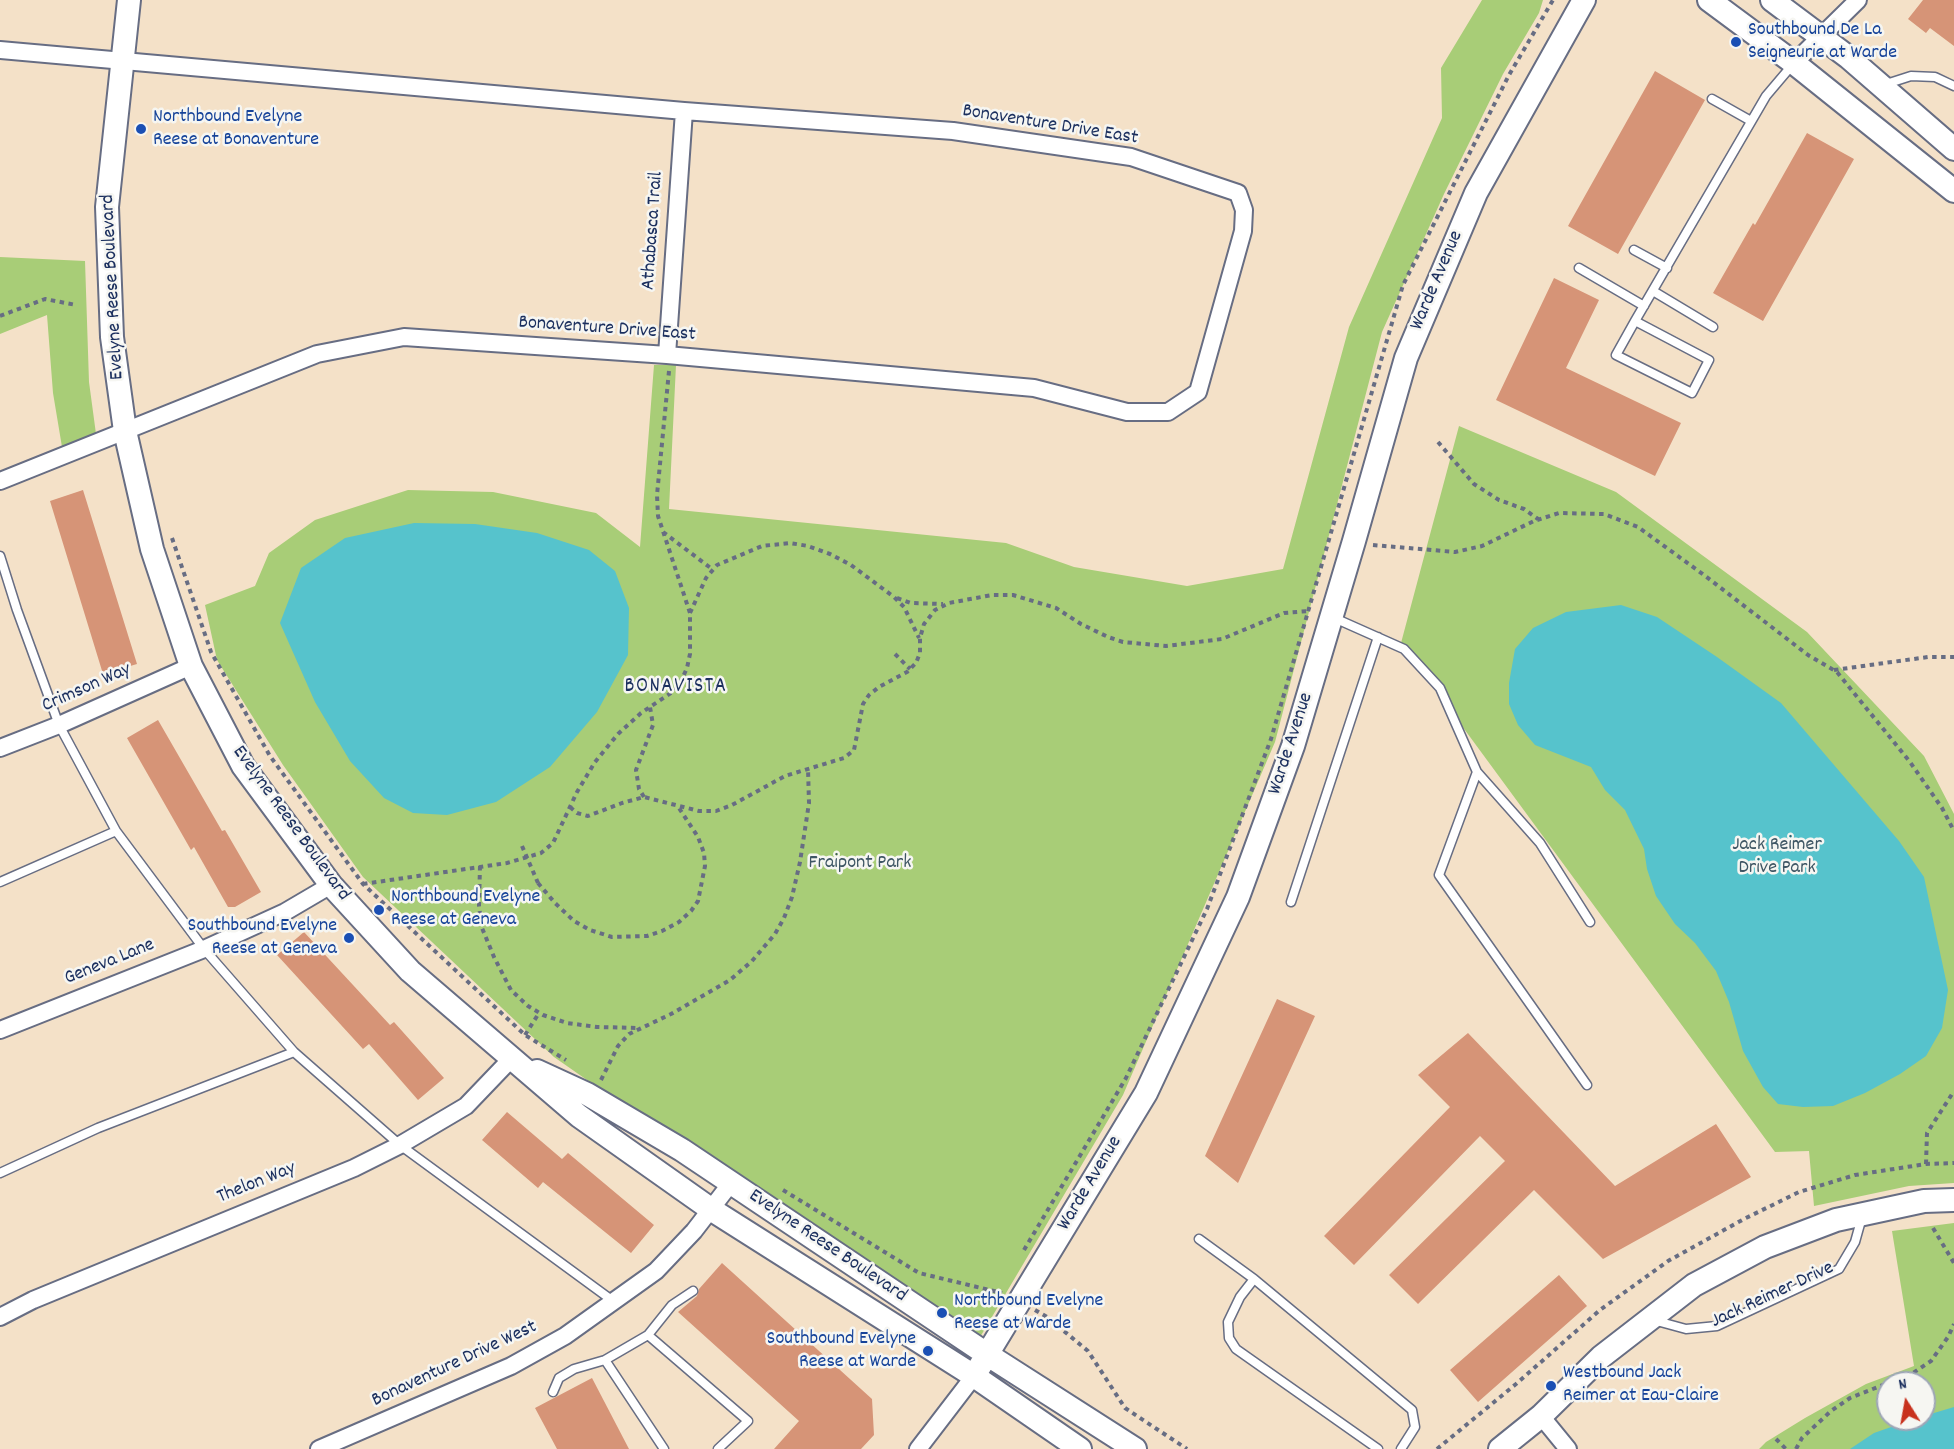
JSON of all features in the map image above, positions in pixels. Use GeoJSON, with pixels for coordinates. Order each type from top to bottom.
{"type":"FeatureCollection","features":[{"type":"Feature","properties":{"kind":"street","name":"Evelyne Reese Boulevard"},"geometry":{"type":"LineString","coordinates":[[129,0],[107,207],[112,337],[125,431],[152,549],[191,666],[243,766],[331,885],[411,971],[579,1116],[712,1209],[974,1376],[1080,1449]]}},
{"type":"Feature","properties":{"kind":"street"},"geometry":{"type":"LineString","coordinates":[[1709,0],[1794,63],[1954,191]]}},
{"type":"Feature","properties":{"kind":"street"},"geometry":{"type":"LineString","coordinates":[[1772,0],[1823,37],[1954,149]]}},
{"type":"Feature","properties":{"kind":"street"},"geometry":{"type":"LineString","coordinates":[[1794,63],[1823,37],[1858,0]]}},
{"type":"Feature","properties":{"kind":"street","name":"Warde Avenue"},"geometry":{"type":"LineString","coordinates":[[918,1449],[943,1419],[988,1355],[1146,1093],[1238,897],[1293,746],[1406,358],[1476,192],[1579,4]]}},
{"type":"Feature","properties":{"kind":"street"},"geometry":{"type":"LineString","coordinates":[[0,50],[121,61]]}},
{"type":"Feature","properties":{"kind":"street","name":"Bonaventure Drive East"},"geometry":{"type":"LineString","coordinates":[[0,481],[317,354],[404,337],[669,355],[1034,388],[1127,412],[1168,412],[1198,392],[1243,231],[1244,210],[1238,193],[1131,158],[953,131],[684,111],[121,61]]}},
{"type":"Feature","properties":{"kind":"street","name":"Athabasca Trail"},"geometry":{"type":"LineString","coordinates":[[669,355],[684,111]]}},
{"type":"Feature","properties":{"kind":"street","name":"Crimson Way"},"geometry":{"type":"LineString","coordinates":[[0,748],[59,725],[191,666]]}},
{"type":"Feature","properties":{"kind":"street","name":"Geneva Lane"},"geometry":{"type":"LineString","coordinates":[[0,1030],[204,948],[285,912],[331,885]]}},
{"type":"Feature","properties":{"kind":"street","name":"Evelyne Reese Boulevard"},"geometry":{"type":"LineString","coordinates":[[511,1059],[587,1094],[682,1150],[988,1355],[1135,1449]]}},
{"type":"Feature","properties":{"kind":"street","name":"Thelon Way"},"geometry":{"type":"LineString","coordinates":[[0,1317],[33,1300],[354,1168],[400,1145],[466,1106],[511,1059]]}},
{"type":"Feature","properties":{"kind":"street","name":"Bonaventure Drive West"},"geometry":{"type":"LineString","coordinates":[[319,1449],[339,1445],[511,1366],[565,1336],[656,1271],[694,1232],[731,1183]]}},
{"type":"Feature","properties":{"kind":"street"},"geometry":{"type":"LineString","coordinates":[[1500,1449],[1540,1416],[1601,1358],[1694,1285],[1765,1247],[1836,1220],[1924,1201],[1954,1200]]}},
{"type":"Feature","properties":{"kind":"street"},"geometry":{"type":"LineString","coordinates":[[1540,1416],[1568,1449]]}},
{"type":"Feature","properties":{"kind":"lane"},"geometry":{"type":"LineString","coordinates":[[1635,321],[1709,360],[1692,393],[1616,355],[1635,321],[1766,96],[1794,63]]}},
{"type":"Feature","properties":{"kind":"lane"},"geometry":{"type":"LineString","coordinates":[[1881,86],[1911,76],[1935,77],[1954,86]]}},
{"type":"Feature","properties":{"kind":"lane"},"geometry":{"type":"LineString","coordinates":[[1712,99],[1751,121]]}},
{"type":"Feature","properties":{"kind":"lane"},"geometry":{"type":"LineString","coordinates":[[1634,250],[1666,268]]}},
{"type":"Feature","properties":{"kind":"lane"},"geometry":{"type":"LineString","coordinates":[[1579,268],[1644,306]]}},
{"type":"Feature","properties":{"kind":"lane"},"geometry":{"type":"LineString","coordinates":[[1653,291],[1713,327]]}},
{"type":"Feature","properties":{"kind":"lane"},"geometry":{"type":"LineString","coordinates":[[0,556],[59,725],[116,831],[204,948],[294,1052],[400,1145],[613,1301]]}},
{"type":"Feature","properties":{"kind":"lane"},"geometry":{"type":"LineString","coordinates":[[1332,616],[1404,649],[1440,688],[1478,772],[1540,843],[1590,922]]}},
{"type":"Feature","properties":{"kind":"lane"},"geometry":{"type":"LineString","coordinates":[[1291,902],[1378,637]]}},
{"type":"Feature","properties":{"kind":"lane"},"geometry":{"type":"LineString","coordinates":[[1478,772],[1439,875],[1536,1016],[1587,1085]]}},
{"type":"Feature","properties":{"kind":"lane"},"geometry":{"type":"LineString","coordinates":[[0,882],[116,831]]}},
{"type":"Feature","properties":{"kind":"lane"},"geometry":{"type":"LineString","coordinates":[[0,1173],[98,1128],[294,1052]]}},
{"type":"Feature","properties":{"kind":"lane","name":"Jack Reimer Drive"},"geometry":{"type":"LineString","coordinates":[[1650,1319],[1686,1329],[1717,1326],[1839,1269],[1855,1242],[1863,1214]]}},
{"type":"Feature","properties":{"kind":"lane"},"geometry":{"type":"LineString","coordinates":[[1199,1239],[1254,1279],[1412,1410],[1415,1427],[1401,1449]]}},
{"type":"Feature","properties":{"kind":"lane"},"geometry":{"type":"LineString","coordinates":[[1254,1279],[1240,1297],[1228,1322],[1229,1338],[1236,1349],[1378,1449]]}},
{"type":"Feature","properties":{"kind":"lane"},"geometry":{"type":"LineString","coordinates":[[553,1392],[558,1378],[574,1369],[605,1360],[648,1335],[672,1305],[693,1291]]}},
{"type":"Feature","properties":{"kind":"lane"},"geometry":{"type":"LineString","coordinates":[[648,1335],[748,1421],[718,1449]]}},
{"type":"Feature","properties":{"kind":"lane"},"geometry":{"type":"LineString","coordinates":[[605,1360],[664,1449]]}},
{"type":"Feature","properties":{"kind":"path"},"geometry":{"type":"LineString","coordinates":[[1023,1251],[1126,1078],[1207,909],[1271,739],[1403,285],[1509,75],[1553,0]]}},
{"type":"Feature","properties":{"kind":"path"},"geometry":{"type":"LineString","coordinates":[[0,316],[45,299],[76,305]]}},
{"type":"Feature","properties":{"kind":"path"},"geometry":{"type":"LineString","coordinates":[[363,884],[507,863],[541,853],[553,843],[595,762],[640,713],[674,690],[687,668],[690,654],[690,613],[658,516],[657,495],[669,355]]}},
{"type":"Feature","properties":{"kind":"path"},"geometry":{"type":"LineString","coordinates":[[1438,442],[1474,484],[1499,500],[1524,509],[1539,519]]}},
{"type":"Feature","properties":{"kind":"path"},"geometry":{"type":"LineString","coordinates":[[1354,541],[1373,545],[1455,552],[1482,546],[1539,519],[1559,513],[1604,514],[1638,527],[1704,574],[1808,656],[1833,670],[1869,710],[1910,762],[1942,808],[1954,831]]}},
{"type":"Feature","properties":{"kind":"path"},"geometry":{"type":"LineString","coordinates":[[170,530],[212,652],[270,756],[363,884],[525,1035],[572,1064]]}},
{"type":"Feature","properties":{"kind":"path"},"geometry":{"type":"LineString","coordinates":[[663,531],[712,569]]}},
{"type":"Feature","properties":{"kind":"path"},"geometry":{"type":"LineString","coordinates":[[690,613],[700,588],[712,569],[746,551],[768,544],[790,543],[808,546],[830,554],[851,565],[894,597],[904,607],[920,642]]}},
{"type":"Feature","properties":{"kind":"path"},"geometry":{"type":"LineString","coordinates":[[570,807],[577,813],[588,816],[644,797],[699,811],[716,811],[732,806],[785,776],[808,768],[828,765],[844,758],[854,750],[863,704],[869,694],[916,663],[920,653],[924,624],[935,610],[970,597],[1014,595],[1056,608],[1108,637],[1123,642],[1166,646],[1222,639],[1284,613],[1309,611]]}},
{"type":"Feature","properties":{"kind":"path"},"geometry":{"type":"LineString","coordinates":[[894,597],[911,603],[946,604]]}},
{"type":"Feature","properties":{"kind":"path"},"geometry":{"type":"LineString","coordinates":[[895,654],[910,669]]}},
{"type":"Feature","properties":{"kind":"path"},"geometry":{"type":"LineString","coordinates":[[1833,670],[1928,657],[1954,657]]}},
{"type":"Feature","properties":{"kind":"path"},"geometry":{"type":"LineString","coordinates":[[644,797],[639,789],[636,770],[653,725],[650,707]]}},
{"type":"Feature","properties":{"kind":"path"},"geometry":{"type":"LineString","coordinates":[[601,1081],[608,1062],[629,1034],[671,1014],[730,980],[752,961],[775,934],[792,897],[800,862],[809,803],[808,768]]}},
{"type":"Feature","properties":{"kind":"path"},"geometry":{"type":"LineString","coordinates":[[522,846],[538,883],[574,921],[590,930],[612,937],[646,936],[662,931],[678,922],[691,911],[698,901],[705,866],[704,853],[698,837],[677,806]]}},
{"type":"Feature","properties":{"kind":"path"},"geometry":{"type":"LineString","coordinates":[[480,866],[479,906],[482,928],[511,990],[528,1006],[567,1023],[641,1028]]}},
{"type":"Feature","properties":{"kind":"path"},"geometry":{"type":"LineString","coordinates":[[525,1035],[540,1013]]}},
{"type":"Feature","properties":{"kind":"path"},"geometry":{"type":"LineString","coordinates":[[591,1075],[610,1087]]}},
{"type":"Feature","properties":{"kind":"path"},"geometry":{"type":"LineString","coordinates":[[1926,1164],[1927,1133],[1954,1091]]}},
{"type":"Feature","properties":{"kind":"path"},"geometry":{"type":"LineString","coordinates":[[780,1189],[919,1273],[999,1292],[1047,1317],[1088,1352],[1125,1408],[1187,1449]]}},
{"type":"Feature","properties":{"kind":"path"},"geometry":{"type":"LineString","coordinates":[[1933,1228],[1954,1263]]}},
{"type":"Feature","properties":{"kind":"path"},"geometry":{"type":"LineString","coordinates":[[1916,1371],[1931,1361],[1954,1324]]}},
{"type":"Feature","properties":{"kind":"path"},"geometry":{"type":"LineString","coordinates":[[1796,1449],[1802,1438],[1831,1411],[1851,1398],[1876,1388]]}},
{"type":"Feature","properties":{"kind":"path"},"geometry":{"type":"LineString","coordinates":[[1776,1439],[1784,1448]]}},
{"type":"Feature","properties":{"kind":"green space","name":"Fraipont Park"},"geometry":{"type":"Polygon","coordinates":[[[1482,0],[1543,0],[1539,13],[1503,74],[1444,194],[1382,332],[1275,742],[1123,1095],[973,1349],[554,1057],[363,877],[283,765],[217,660],[205,605],[255,586],[269,553],[315,520],[408,490],[493,492],[596,513],[640,547],[654,365],[676,365],[669,509],[1006,543],[1074,567],[1187,586],[1283,569],[1349,327],[1442,118],[1441,68],[1482,0]]]}},
{"type":"Feature","properties":{"kind":"green space"},"geometry":{"type":"Polygon","coordinates":[[[0,257],[85,261],[89,382],[96,434],[62,447],[53,393],[47,315],[0,334],[0,257]]]}},
{"type":"Feature","properties":{"kind":"green space","name":"Jack Reimer Drive Park"},"geometry":{"type":"Polygon","coordinates":[[[1459,426],[1616,492],[1807,632],[1924,756],[1954,814],[1954,1183],[1909,1186],[1814,1206],[1809,1151],[1775,1152],[1401,643],[1459,426]]]}},
{"type":"Feature","properties":{"kind":"green space"},"geometry":{"type":"Polygon","coordinates":[[[1954,1223],[1954,1449],[1759,1449],[1766,1442],[1805,1418],[1876,1380],[1876,1431],[1936,1431],[1936,1371],[1901,1371],[1914,1366],[1892,1231],[1954,1223]]]}},
{"type":"Feature","properties":{"kind":"water"},"geometry":{"type":"Polygon","coordinates":[[[414,523],[475,524],[537,533],[589,550],[615,571],[629,608],[628,655],[597,712],[550,767],[496,802],[447,815],[413,813],[384,798],[350,761],[315,702],[280,623],[301,568],[345,538],[414,523]]]}},
{"type":"Feature","properties":{"kind":"water"},"geometry":{"type":"Polygon","coordinates":[[[1621,605],[1657,617],[1781,703],[1899,841],[1924,877],[1948,990],[1942,1028],[1926,1056],[1900,1074],[1865,1093],[1833,1106],[1803,1107],[1778,1104],[1763,1087],[1743,1051],[1729,1002],[1716,971],[1695,943],[1675,924],[1656,896],[1647,869],[1644,849],[1625,810],[1605,790],[1591,767],[1535,745],[1518,725],[1509,704],[1509,683],[1515,649],[1533,628],[1566,612],[1621,605]]]}},
{"type":"Feature","properties":{"kind":"water"},"geometry":{"type":"Polygon","coordinates":[[[1954,1407],[1954,1449],[1850,1449],[1880,1431],[1936,1431],[1936,1412],[1954,1407]]]}},
{"type":"Feature","properties":{"kind":"building"},"geometry":{"type":"Polygon","coordinates":[[[1923,0],[1954,0],[1954,46],[1930,28],[1926,33],[1908,19],[1923,0]]]}},
{"type":"Feature","properties":{"kind":"building"},"geometry":{"type":"Polygon","coordinates":[[[1655,71],[1705,100],[1618,254],[1568,226],[1655,71]]]}},
{"type":"Feature","properties":{"kind":"building"},"geometry":{"type":"Polygon","coordinates":[[[1807,133],[1854,159],[1763,321],[1713,293],[1807,133]]]}},
{"type":"Feature","properties":{"kind":"building"},"geometry":{"type":"Polygon","coordinates":[[[1554,278],[1599,300],[1566,368],[1681,423],[1655,476],[1496,400],[1554,278]]]}},
{"type":"Feature","properties":{"kind":"building"},"geometry":{"type":"Polygon","coordinates":[[[83,490],[137,664],[103,674],[50,501],[83,490]]]}},
{"type":"Feature","properties":{"kind":"building"},"geometry":{"type":"Polygon","coordinates":[[[158,720],[222,831],[225,830],[261,892],[235,907],[228,907],[194,847],[191,850],[127,738],[158,720]]]}},
{"type":"Feature","properties":{"kind":"building"},"geometry":{"type":"Polygon","coordinates":[[[304,932],[390,1025],[394,1022],[444,1078],[418,1100],[369,1044],[363,1049],[277,955],[304,932]]]}},
{"type":"Feature","properties":{"kind":"building"},"geometry":{"type":"Polygon","coordinates":[[[1277,999],[1315,1016],[1238,1183],[1205,1156],[1277,999]]]}},
{"type":"Feature","properties":{"kind":"building"},"geometry":{"type":"Polygon","coordinates":[[[1468,1033],[1615,1186],[1716,1124],[1751,1177],[1603,1259],[1534,1190],[1418,1304],[1389,1275],[1505,1161],[1480,1136],[1354,1265],[1324,1236],[1450,1107],[1418,1075],[1468,1033]]]}},
{"type":"Feature","properties":{"kind":"building"},"geometry":{"type":"Polygon","coordinates":[[[507,1112],[562,1159],[568,1153],[654,1225],[631,1253],[543,1182],[538,1188],[482,1140],[507,1112]]]}},
{"type":"Feature","properties":{"kind":"building"},"geometry":{"type":"Polygon","coordinates":[[[722,1263],[872,1399],[874,1435],[861,1449],[774,1449],[799,1421],[678,1312],[697,1296],[699,1289],[722,1263]]]}},
{"type":"Feature","properties":{"kind":"building"},"geometry":{"type":"Polygon","coordinates":[[[1559,1275],[1587,1306],[1478,1402],[1450,1370],[1559,1275]]]}},
{"type":"Feature","properties":{"kind":"building"},"geometry":{"type":"Polygon","coordinates":[[[592,1378],[629,1449],[557,1449],[535,1408],[592,1378]]]}},
{"type":"Feature","properties":{"kind":"place","name":"Southbound De La Seigneurie at Warde"},"geometry":{"type":"Point","coordinates":[1736,42]}},
{"type":"Feature","properties":{"kind":"place","name":"Northbound Evelyne Reese at Bonaventure"},"geometry":{"type":"Point","coordinates":[141,129]}},
{"type":"Feature","properties":{"kind":"place","name":"Northbound Evelyne Reese at Geneva"},"geometry":{"type":"Point","coordinates":[379,910]}},
{"type":"Feature","properties":{"kind":"place","name":"Southbound Evelyne Reese at Geneva"},"geometry":{"type":"Point","coordinates":[349,938]}},
{"type":"Feature","properties":{"kind":"place","name":"Northbound Evelyne Reese at Warde"},"geometry":{"type":"Point","coordinates":[942,1313]}},
{"type":"Feature","properties":{"kind":"place","name":"Southbound Evelyne Reese at Warde"},"geometry":{"type":"Point","coordinates":[928,1351]}},
{"type":"Feature","properties":{"kind":"place","name":"Westbound Jack Reimer at Eau-Claire"},"geometry":{"type":"Point","coordinates":[1551,1386]}},
{"type":"Feature","properties":{"kind":"district","name":"BONAVISTA"},"geometry":{"type":"Point","coordinates":[676,688]}}]}
